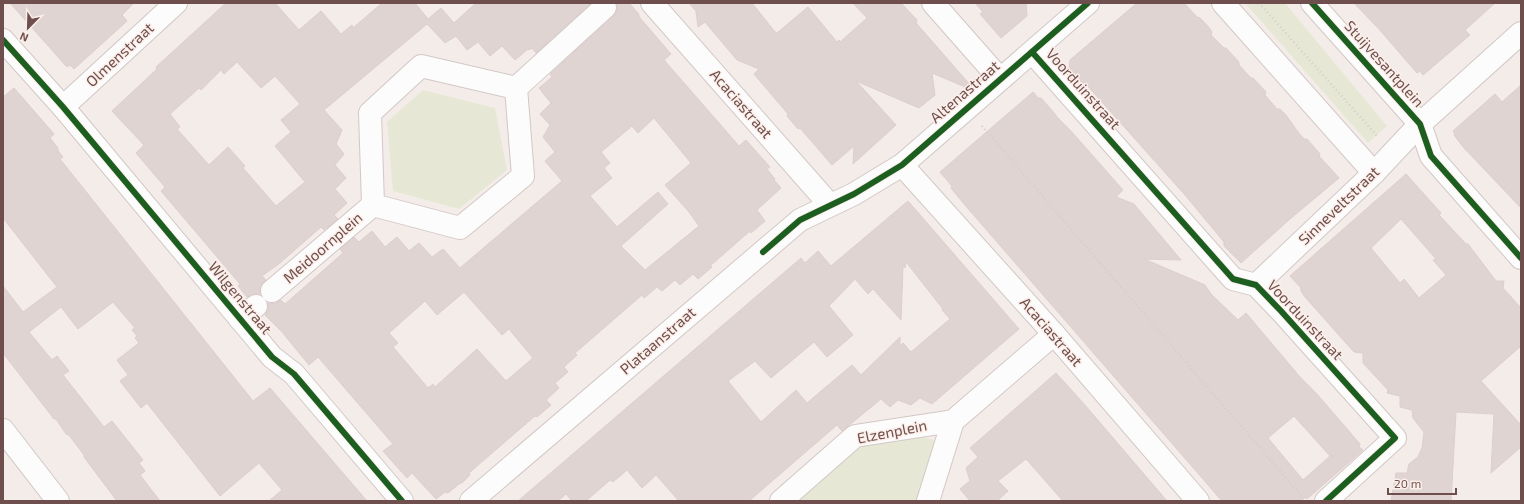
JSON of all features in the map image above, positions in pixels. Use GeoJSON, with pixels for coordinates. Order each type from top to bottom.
{"type":"FeatureCollection","features":[{"type":"Feature","properties":{"kind":"street","name":"Olmenstraat"},"geometry":{"type":"LineString","coordinates":[[63,107],[176,3]]}},
{"type":"Feature","properties":{"kind":"street","name":"Acaciastraat"},"geometry":{"type":"LineString","coordinates":[[652,3],[830,205]]}},
{"type":"Feature","properties":{"kind":"street"},"geometry":{"type":"LineString","coordinates":[[933,3],[1000,79]]}},
{"type":"Feature","properties":{"kind":"street","name":"Altenastraat"},"geometry":{"type":"LineString","coordinates":[[854,194],[902,165],[1088,3]]}},
{"type":"Feature","properties":{"kind":"street"},"geometry":{"type":"LineString","coordinates":[[1223,3],[1374,173]]}},
{"type":"Feature","properties":{"kind":"street","name":"Stuijvesantplein"},"geometry":{"type":"LineString","coordinates":[[1312,3],[1420,124]]}},
{"type":"Feature","properties":{"kind":"street"},"geometry":{"type":"LineString","coordinates":[[516,88],[605,7]]}},
{"type":"Feature","properties":{"kind":"street","name":"Sinneveltstraat"},"geometry":{"type":"LineString","coordinates":[[1256,285],[1394,154],[1420,124],[1521,33]]}},
{"type":"Feature","properties":{"kind":"street","name":"Wilgenstraat"},"geometry":{"type":"LineString","coordinates":[[5,45],[248,312],[272,357],[294,374],[402,501]]}},
{"type":"Feature","properties":{"kind":"street","name":"Voorduinstraat"},"geometry":{"type":"LineString","coordinates":[[1032,52],[1233,279],[1256,285],[1395,438],[1326,501]]}},
{"type":"Feature","properties":{"kind":"street","name":"Meidoornplein"},"geometry":{"type":"LineString","coordinates":[[421,66],[516,88],[523,176],[460,228],[373,204],[370,113],[421,66]]}},
{"type":"Feature","properties":{"kind":"street"},"geometry":{"type":"LineString","coordinates":[[1420,124],[1431,156],[1521,258]]}},
{"type":"Feature","properties":{"kind":"street","name":"Acaciastraat"},"geometry":{"type":"LineString","coordinates":[[902,165],[1054,334],[1198,501]]}},
{"type":"Feature","properties":{"kind":"street","name":"Plataanstraat"},"geometry":{"type":"LineString","coordinates":[[471,501],[800,220],[854,194]]}},
{"type":"Feature","properties":{"kind":"street","name":"Meidoornplein"},"geometry":{"type":"LineString","coordinates":[[272,291],[373,204]]}},
{"type":"Feature","properties":{"kind":"street"},"geometry":{"type":"LineString","coordinates":[[953,421],[1054,334]]}},
{"type":"Feature","properties":{"kind":"street","name":"Elzenplein"},"geometry":{"type":"LineString","coordinates":[[781,501],[854,436],[953,421],[928,501]]}},
{"type":"Feature","properties":{"kind":"street"},"geometry":{"type":"LineString","coordinates":[[3,430],[58,501]]}},
{"type":"Feature","properties":{"kind":"path"},"geometry":{"type":"LineString","coordinates":[[1259,3],[1394,154]]}},
{"type":"Feature","properties":{"kind":"path"},"geometry":{"type":"LineString","coordinates":[[967,109],[1306,501]]}},
{"type":"Feature","properties":{"kind":"green space"},"geometry":{"type":"Polygon","coordinates":[[[1245,3],[1285,3],[1387,126],[1368,143],[1245,3]]]}},
{"type":"Feature","properties":{"kind":"green space"},"geometry":{"type":"Polygon","coordinates":[[[423,90],[495,108],[507,170],[459,209],[393,191],[387,122],[423,90]]]}},
{"type":"Feature","properties":{"kind":"green space"},"geometry":{"type":"Polygon","coordinates":[[[908,433],[937,441],[920,501],[797,501],[858,444],[908,433]]]}},
{"type":"Feature","properties":{"kind":"building"},"geometry":{"type":"Polygon","coordinates":[[[10,3],[134,3],[122,15],[127,21],[74,69],[70,65],[67,67],[10,3]]]}},
{"type":"Feature","properties":{"kind":"building"},"geometry":{"type":"Polygon","coordinates":[[[226,3],[275,3],[299,30],[321,11],[341,34],[352,25],[353,28],[382,3],[415,3],[428,19],[441,8],[454,23],[476,3],[591,3],[536,53],[532,48],[529,50],[528,49],[515,60],[502,46],[490,56],[478,42],[467,50],[456,36],[445,43],[427,24],[324,110],[342,130],[336,144],[344,154],[335,165],[346,178],[335,189],[347,203],[334,215],[338,219],[324,230],[321,227],[280,263],[262,276],[266,280],[260,286],[260,294],[254,294],[247,297],[238,286],[240,284],[161,191],[165,187],[136,153],[144,145],[112,111],[157,69],[156,67],[226,3]],[[237,62],[224,74],[221,70],[201,90],[199,88],[170,114],[180,127],[177,129],[209,165],[228,147],[245,166],[243,168],[276,206],[305,182],[275,146],[291,132],[281,120],[300,104],[275,76],[261,88],[237,62]]]}},
{"type":"Feature","properties":{"kind":"building"},"geometry":{"type":"Polygon","coordinates":[[[617,3],[629,3],[671,54],[664,60],[739,146],[746,140],[770,167],[767,169],[781,188],[757,210],[765,221],[751,233],[750,231],[710,266],[712,267],[698,279],[693,274],[680,285],[675,280],[662,291],[657,287],[644,298],[642,295],[575,353],[577,355],[564,367],[568,372],[555,383],[559,388],[546,400],[551,405],[537,417],[535,416],[469,473],[470,475],[463,482],[448,493],[445,492],[436,499],[412,473],[407,478],[383,451],[393,444],[318,357],[309,365],[282,332],[265,315],[268,310],[268,303],[275,303],[281,300],[285,304],[343,253],[340,249],[354,237],[359,242],[372,231],[385,247],[397,237],[409,251],[419,243],[432,257],[443,249],[460,268],[562,181],[545,161],[555,152],[543,137],[550,125],[540,114],[551,103],[539,88],[552,77],[550,74],[613,16],[617,10],[617,3]],[[654,118],[638,133],[632,126],[601,152],[610,163],[604,168],[612,178],[590,196],[617,227],[658,192],[668,204],[621,246],[645,270],[699,226],[689,212],[665,185],[691,163],[654,118]],[[464,292],[437,315],[425,301],[389,333],[398,343],[393,347],[428,388],[433,384],[435,387],[477,349],[506,381],[533,358],[509,329],[502,335],[464,292]]]}},
{"type":"Feature","properties":{"kind":"building"},"geometry":{"type":"Polygon","coordinates":[[[689,3],[752,3],[777,33],[808,7],[837,42],[839,40],[840,42],[867,18],[853,3],[901,3],[917,20],[916,23],[972,87],[970,89],[932,73],[935,95],[919,108],[856,81],[896,125],[853,164],[854,146],[832,165],[800,128],[798,129],[787,116],[788,114],[754,74],[759,69],[737,60],[705,22],[698,27],[696,11],[689,3]]]}},
{"type":"Feature","properties":{"kind":"building"},"geometry":{"type":"Polygon","coordinates":[[[975,3],[1026,3],[1027,16],[1001,38],[980,14],[983,12],[975,3]]]}},
{"type":"Feature","properties":{"kind":"building"},"geometry":{"type":"Polygon","coordinates":[[[1137,3],[1184,3],[1207,25],[1212,32],[1211,35],[1224,48],[1226,48],[1239,62],[1239,65],[1266,92],[1265,95],[1277,109],[1280,109],[1286,115],[1298,132],[1304,139],[1307,139],[1320,154],[1319,156],[1339,178],[1241,263],[1224,246],[1224,242],[1185,195],[1085,83],[1082,83],[1069,69],[1070,60],[1137,3]]]}},
{"type":"Feature","properties":{"kind":"building"},"geometry":{"type":"Polygon","coordinates":[[[1354,3],[1495,3],[1465,30],[1470,35],[1423,75],[1420,71],[1417,73],[1354,3]]]}},
{"type":"Feature","properties":{"kind":"building"},"geometry":{"type":"Polygon","coordinates":[[[1521,85],[1521,208],[1464,148],[1454,135],[1455,134],[1453,131],[1495,94],[1502,102],[1521,85]]]}},
{"type":"Feature","properties":{"kind":"building"},"geometry":{"type":"Polygon","coordinates":[[[14,88],[54,134],[50,138],[63,157],[60,159],[253,401],[270,388],[367,501],[269,501],[282,490],[259,463],[220,496],[147,403],[141,408],[120,381],[128,375],[117,360],[139,343],[135,338],[137,336],[132,330],[135,328],[113,302],[78,329],[61,307],[29,332],[52,360],[57,356],[69,371],[63,375],[104,427],[112,421],[143,460],[139,463],[145,471],[140,475],[160,501],[117,501],[69,435],[66,434],[56,419],[54,419],[3,353],[3,286],[23,312],[57,287],[3,218],[3,97],[14,88]]]}},
{"type":"Feature","properties":{"kind":"building"},"geometry":{"type":"Polygon","coordinates":[[[1033,92],[1038,98],[1041,98],[1123,190],[1116,197],[1134,204],[1181,260],[1144,259],[1205,285],[1211,294],[1238,320],[1246,313],[1300,377],[1316,393],[1360,444],[1359,447],[1363,450],[1307,499],[1305,497],[1299,501],[1222,501],[964,204],[940,172],[1033,92]],[[1294,416],[1268,438],[1303,480],[1330,456],[1294,416]]]}},
{"type":"Feature","properties":{"kind":"building"},"geometry":{"type":"Polygon","coordinates":[[[1406,174],[1441,213],[1439,215],[1466,244],[1468,244],[1496,281],[1504,281],[1503,288],[1521,308],[1521,346],[1481,381],[1521,425],[1521,447],[1491,473],[1494,414],[1456,412],[1451,501],[1391,501],[1396,473],[1407,473],[1409,464],[1418,457],[1422,448],[1424,432],[1413,418],[1412,410],[1400,407],[1400,396],[1387,393],[1388,390],[1363,363],[1363,353],[1354,352],[1305,297],[1301,291],[1301,288],[1290,276],[1406,174]],[[1401,219],[1371,248],[1400,283],[1404,279],[1419,298],[1446,275],[1433,260],[1436,259],[1401,219]]]}},
{"type":"Feature","properties":{"kind":"building"},"geometry":{"type":"Polygon","coordinates":[[[908,201],[1019,329],[932,404],[920,398],[911,405],[898,400],[890,407],[881,399],[842,431],[837,425],[749,501],[679,501],[656,475],[642,488],[627,470],[613,482],[610,480],[586,501],[572,501],[566,494],[558,501],[518,501],[801,258],[805,263],[818,251],[831,266],[908,201]],[[906,262],[905,268],[903,266],[901,320],[873,289],[868,294],[855,279],[829,306],[853,335],[827,357],[814,342],[771,378],[755,361],[728,381],[761,422],[796,390],[807,403],[852,365],[861,375],[900,337],[900,346],[903,343],[911,352],[950,319],[942,310],[943,309],[906,262]]]}},
{"type":"Feature","properties":{"kind":"building"},"geometry":{"type":"Polygon","coordinates":[[[1056,373],[1167,501],[1063,501],[1026,459],[998,481],[1008,491],[997,501],[970,501],[960,489],[970,481],[966,468],[978,457],[970,448],[1056,373]]]}},
{"type":"Feature","properties":{"kind":"cycle path"},"geometry":{"type":"LineString","coordinates":[[763,252],[800,220],[854,194],[902,165],[1088,3]]}},
{"type":"Feature","properties":{"kind":"cycle path"},"geometry":{"type":"LineString","coordinates":[[1312,3],[1420,124],[1431,156],[1521,258]]}},
{"type":"Feature","properties":{"kind":"cycle path"},"geometry":{"type":"LineString","coordinates":[[3,40],[63,107],[272,357],[294,374],[402,501]]}},
{"type":"Feature","properties":{"kind":"cycle path"},"geometry":{"type":"LineString","coordinates":[[1032,52],[1233,279],[1256,285],[1395,438],[1326,501]]}}]}
